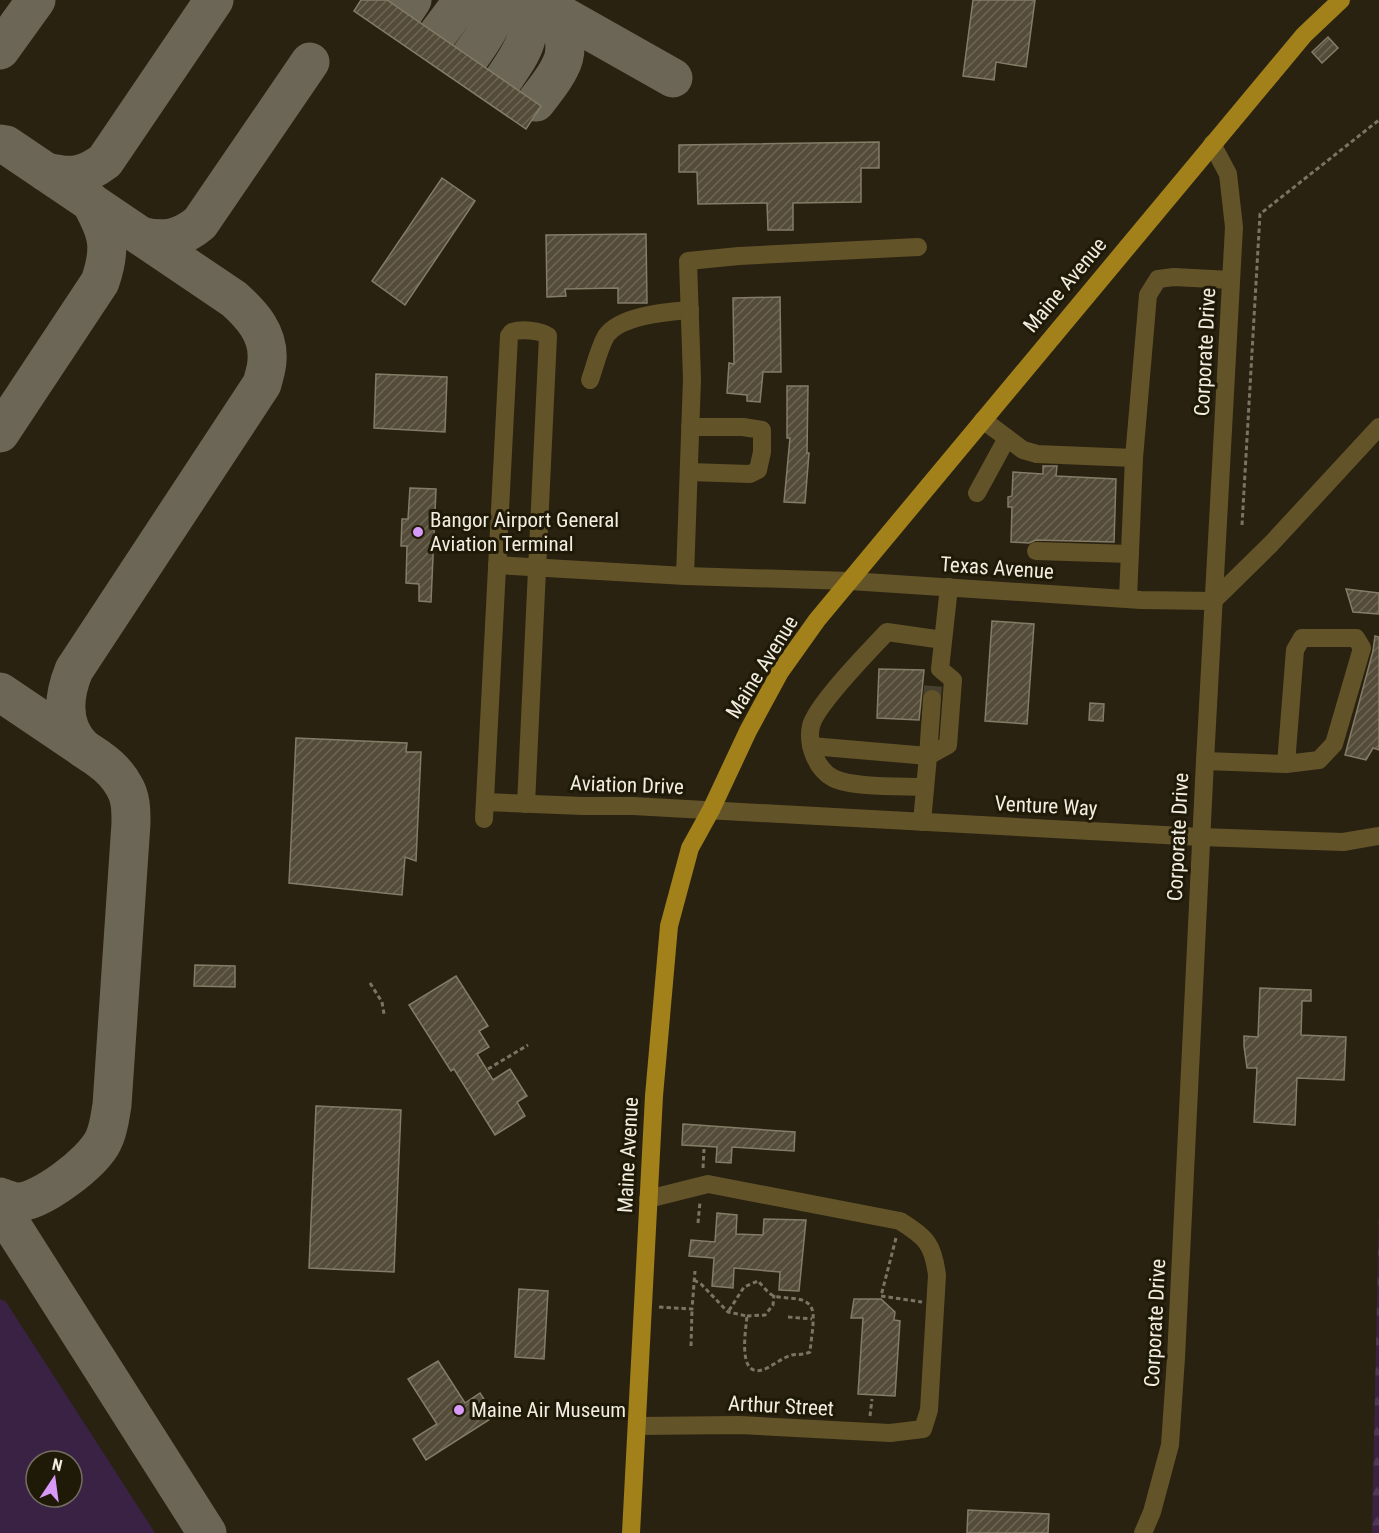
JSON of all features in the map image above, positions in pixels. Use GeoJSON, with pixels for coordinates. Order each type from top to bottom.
{"type":"FeatureCollection","features":[{"type":"Feature","properties":{"kind":"main road","name":"Maine Avenue"},"geometry":{"type":"LineString","coordinates":[[631,1533],[654,1096],[669,926],[690,848],[711,810],[748,730],[780,672],[817,620],[1304,34],[1341,0]]}},
{"type":"Feature","properties":{"kind":"street","name":"Corporate Drive"},"geometry":{"type":"LineString","coordinates":[[1143,1533],[1152,1512],[1170,1445],[1178,1334],[1201,837],[1234,227],[1228,174],[1212,144]]}},
{"type":"Feature","properties":{"kind":"street"},"geometry":{"type":"LineString","coordinates":[[685,576],[692,379],[688,261],[739,256],[918,247]]}},
{"type":"Feature","properties":{"kind":"street"},"geometry":{"type":"LineString","coordinates":[[1128,598],[1134,458],[1148,295],[1158,279],[1174,277],[1231,280]]}},
{"type":"Feature","properties":{"kind":"street"},"geometry":{"type":"LineString","coordinates":[[590,380],[607,335],[619,324],[660,312],[690,310]]}},
{"type":"Feature","properties":{"kind":"street"},"geometry":{"type":"LineString","coordinates":[[497,565],[509,336],[517,330],[544,333],[548,336],[537,567],[534,804]]}},
{"type":"Feature","properties":{"kind":"street"},"geometry":{"type":"LineString","coordinates":[[983,420],[1023,450],[1036,454],[1134,458]]}},
{"type":"Feature","properties":{"kind":"street"},"geometry":{"type":"LineString","coordinates":[[688,472],[750,474],[758,470],[762,452],[762,430],[743,427],[690,427]]}},
{"type":"Feature","properties":{"kind":"street"},"geometry":{"type":"LineString","coordinates":[[1213,602],[1271,544],[1379,427]]}},
{"type":"Feature","properties":{"kind":"street"},"geometry":{"type":"LineString","coordinates":[[977,493],[1006,438]]}},
{"type":"Feature","properties":{"kind":"street"},"geometry":{"type":"LineString","coordinates":[[1036,551],[1130,554]]}},
{"type":"Feature","properties":{"kind":"street","name":"Texas Avenue"},"geometry":{"type":"LineString","coordinates":[[497,565],[685,576],[850,581],[1213,602]]}},
{"type":"Feature","properties":{"kind":"street","name":"Aviation Drive"},"geometry":{"type":"LineString","coordinates":[[497,565],[484,810],[534,804],[711,810]]}},
{"type":"Feature","properties":{"kind":"street"},"geometry":{"type":"LineString","coordinates":[[922,822],[935,685],[949,587]]}},
{"type":"Feature","properties":{"kind":"street"},"geometry":{"type":"LineString","coordinates":[[925,787],[849,783],[832,778],[816,761],[812,746],[811,725],[820,708],[886,632],[943,640]]}},
{"type":"Feature","properties":{"kind":"street"},"geometry":{"type":"LineString","coordinates":[[1205,761],[1286,764],[1319,760],[1334,744],[1362,648],[1356,638],[1302,638],[1295,650],[1286,764]]}},
{"type":"Feature","properties":{"kind":"street"},"geometry":{"type":"LineString","coordinates":[[812,746],[928,756],[948,745],[953,680],[935,685]]}},
{"type":"Feature","properties":{"kind":"street","name":"Venture Way"},"geometry":{"type":"LineString","coordinates":[[711,810],[1201,837],[1343,842],[1379,836]]}},
{"type":"Feature","properties":{"kind":"street"},"geometry":{"type":"LineString","coordinates":[[648,1199],[708,1184],[900,1221],[915,1230],[934,1253],[937,1275],[935,1304]]}},
{"type":"Feature","properties":{"kind":"street","name":"Arthur Street"},"geometry":{"type":"LineString","coordinates":[[637,1426],[740,1425],[890,1434],[923,1429],[929,1410],[935,1304]]}},
{"type":"Feature","properties":{"kind":"path"},"geometry":{"type":"LineString","coordinates":[[1242,525],[1260,214],[1379,120]]}},
{"type":"Feature","properties":{"kind":"path"},"geometry":{"type":"LineString","coordinates":[[370,983],[382,1002],[384,1014]]}},
{"type":"Feature","properties":{"kind":"path"},"geometry":{"type":"LineString","coordinates":[[488,1069],[528,1045]]}},
{"type":"Feature","properties":{"kind":"path"},"geometry":{"type":"LineString","coordinates":[[900,1221],[881,1296],[935,1304]]}},
{"type":"Feature","properties":{"kind":"path"},"geometry":{"type":"LineString","coordinates":[[691,1346],[695,1271]]}},
{"type":"Feature","properties":{"kind":"path"},"geometry":{"type":"LineString","coordinates":[[694,1280],[701,1284],[728,1312],[747,1316],[765,1315],[772,1305],[774,1295]]}},
{"type":"Feature","properties":{"kind":"path"},"geometry":{"type":"LineString","coordinates":[[728,1312],[744,1287],[758,1281],[771,1294],[800,1299],[809,1305],[813,1312],[810,1352],[802,1356],[792,1355],[760,1371],[752,1370],[747,1365],[745,1356],[747,1316]]}},
{"type":"Feature","properties":{"kind":"path"},"geometry":{"type":"LineString","coordinates":[[643,1306],[692,1309]]}},
{"type":"Feature","properties":{"kind":"path"},"geometry":{"type":"LineString","coordinates":[[788,1317],[812,1319]]}},
{"type":"Feature","properties":{"kind":"green space"},"geometry":{"type":"Polygon","coordinates":[[[1379,1206],[1379,1533],[1372,1533],[1379,1206]]]}},
{"type":"Feature","properties":{"kind":"green space"},"geometry":{"type":"Polygon","coordinates":[[[0,1299],[6,1302],[155,1533],[0,1533],[0,1299]]]}},
{"type":"Feature","properties":{"kind":"building"},"geometry":{"type":"Polygon","coordinates":[[[361,0],[387,0],[541,106],[526,129],[354,11],[361,0]]]}},
{"type":"Feature","properties":{"kind":"building"},"geometry":{"type":"Polygon","coordinates":[[[973,0],[1035,0],[1026,67],[996,62],[994,80],[963,76],[973,0]]]}},
{"type":"Feature","properties":{"kind":"building"},"geometry":{"type":"Polygon","coordinates":[[[1328,37],[1338,48],[1322,63],[1312,52],[1328,37]]]}},
{"type":"Feature","properties":{"kind":"building"},"geometry":{"type":"Polygon","coordinates":[[[879,142],[879,168],[861,168],[861,202],[793,203],[793,230],[768,230],[767,203],[698,204],[697,172],[679,172],[679,145],[879,142]]]}},
{"type":"Feature","properties":{"kind":"building"},"geometry":{"type":"Polygon","coordinates":[[[442,178],[475,201],[405,305],[372,281],[442,178]]]}},
{"type":"Feature","properties":{"kind":"building"},"geometry":{"type":"Polygon","coordinates":[[[646,234],[647,303],[618,303],[618,288],[565,289],[566,296],[547,297],[546,235],[646,234]]]}},
{"type":"Feature","properties":{"kind":"building"},"geometry":{"type":"Polygon","coordinates":[[[780,297],[781,372],[763,372],[760,402],[747,401],[747,395],[727,393],[729,363],[734,364],[733,298],[780,297]]]}},
{"type":"Feature","properties":{"kind":"building"},"geometry":{"type":"Polygon","coordinates":[[[376,374],[447,377],[445,432],[374,428],[376,374]]]}},
{"type":"Feature","properties":{"kind":"building"},"geometry":{"type":"Polygon","coordinates":[[[787,386],[808,386],[807,453],[809,453],[805,503],[784,502],[790,438],[787,438],[787,386]]]}},
{"type":"Feature","properties":{"kind":"building"},"geometry":{"type":"Polygon","coordinates":[[[1043,466],[1057,466],[1056,476],[1116,479],[1114,542],[1036,540],[1029,543],[1011,542],[1012,507],[1008,507],[1008,497],[1012,496],[1013,472],[1043,474],[1043,466]]]}},
{"type":"Feature","properties":{"kind":"building","name":"Bangor Airport General Aviation Terminal"},"geometry":{"type":"Polygon","coordinates":[[[410,488],[436,489],[431,602],[419,601],[419,584],[406,583],[407,546],[401,546],[402,519],[408,519],[410,488]]]}},
{"type":"Feature","properties":{"kind":"building"},"geometry":{"type":"Polygon","coordinates":[[[1346,589],[1379,593],[1379,614],[1353,612],[1346,589]]]}},
{"type":"Feature","properties":{"kind":"building"},"geometry":{"type":"Polygon","coordinates":[[[992,621],[1034,624],[1027,724],[985,721],[992,621]]]}},
{"type":"Feature","properties":{"kind":"building"},"geometry":{"type":"Polygon","coordinates":[[[1375,636],[1379,637],[1379,750],[1373,748],[1366,760],[1345,755],[1375,636]]]}},
{"type":"Feature","properties":{"kind":"building"},"geometry":{"type":"Polygon","coordinates":[[[879,669],[924,670],[919,720],[877,718],[879,669]]]}},
{"type":"Feature","properties":{"kind":"building"},"geometry":{"type":"Polygon","coordinates":[[[1090,703],[1104,704],[1103,721],[1089,720],[1090,703]]]}},
{"type":"Feature","properties":{"kind":"building"},"geometry":{"type":"Polygon","coordinates":[[[296,738],[407,743],[406,752],[421,752],[416,861],[405,857],[402,895],[289,883],[296,738]]]}},
{"type":"Feature","properties":{"kind":"building"},"geometry":{"type":"Polygon","coordinates":[[[195,965],[235,966],[235,987],[194,986],[195,965]]]}},
{"type":"Feature","properties":{"kind":"building"},"geometry":{"type":"Polygon","coordinates":[[[456,976],[488,1026],[479,1031],[489,1047],[477,1054],[493,1080],[510,1069],[527,1096],[517,1102],[525,1116],[495,1135],[454,1069],[451,1071],[409,1005],[456,976]]]}},
{"type":"Feature","properties":{"kind":"building"},"geometry":{"type":"Polygon","coordinates":[[[1260,988],[1311,990],[1311,1001],[1302,1001],[1301,1035],[1346,1037],[1344,1080],[1297,1078],[1295,1125],[1254,1122],[1257,1068],[1247,1068],[1244,1036],[1258,1037],[1260,988]]]}},
{"type":"Feature","properties":{"kind":"building"},"geometry":{"type":"Polygon","coordinates":[[[316,1106],[401,1110],[394,1272],[309,1268],[316,1106]]]}},
{"type":"Feature","properties":{"kind":"building"},"geometry":{"type":"Polygon","coordinates":[[[683,1124],[795,1132],[794,1151],[732,1147],[731,1163],[716,1162],[717,1147],[682,1145],[683,1124]]]}},
{"type":"Feature","properties":{"kind":"building"},"geometry":{"type":"Polygon","coordinates":[[[717,1213],[737,1215],[736,1234],[763,1235],[764,1219],[806,1220],[799,1291],[779,1290],[780,1272],[734,1268],[733,1288],[712,1286],[714,1258],[689,1256],[691,1240],[715,1242],[717,1213]]]}},
{"type":"Feature","properties":{"kind":"building"},"geometry":{"type":"Polygon","coordinates":[[[519,1289],[548,1291],[544,1359],[515,1357],[519,1289]]]}},
{"type":"Feature","properties":{"kind":"building"},"geometry":{"type":"Polygon","coordinates":[[[854,1299],[881,1299],[895,1312],[894,1320],[900,1321],[895,1396],[858,1394],[863,1318],[851,1318],[854,1299]]]}},
{"type":"Feature","properties":{"kind":"building","name":"Maine Air Museum"},"geometry":{"type":"Polygon","coordinates":[[[438,1361],[465,1403],[480,1393],[495,1416],[426,1460],[413,1439],[437,1424],[408,1379],[438,1361]]]}},
{"type":"Feature","properties":{"kind":"building"},"geometry":{"type":"Polygon","coordinates":[[[968,1510],[1049,1514],[1048,1533],[967,1533],[968,1510]]]}},
{"type":"Feature","properties":{"kind":"taxiway"},"geometry":{"type":"LineString","coordinates":[[0,50],[36,0]]}},
{"type":"Feature","properties":{"kind":"taxiway"},"geometry":{"type":"LineString","coordinates":[[46,172],[77,175],[105,161],[214,0]]}},
{"type":"Feature","properties":{"kind":"taxiway"},"geometry":{"type":"LineString","coordinates":[[404,12],[412,0]]}},
{"type":"Feature","properties":{"kind":"taxiway"},"geometry":{"type":"LineString","coordinates":[[437,35],[458,7],[460,0]]}},
{"type":"Feature","properties":{"kind":"taxiway"},"geometry":{"type":"LineString","coordinates":[[470,57],[491,24],[494,0]]}},
{"type":"Feature","properties":{"kind":"taxiway"},"geometry":{"type":"LineString","coordinates":[[503,80],[525,43],[528,23],[522,0]]}},
{"type":"Feature","properties":{"kind":"taxiway"},"geometry":{"type":"LineString","coordinates":[[535,0],[673,78]]}},
{"type":"Feature","properties":{"kind":"taxiway"},"geometry":{"type":"LineString","coordinates":[[536,102],[558,72],[565,51],[561,27],[547,7]]}},
{"type":"Feature","properties":{"kind":"taxiway"},"geometry":{"type":"LineString","coordinates":[[141,236],[157,239],[172,238],[186,233],[200,223],[310,62]]}},
{"type":"Feature","properties":{"kind":"taxiway"},"geometry":{"type":"LineString","coordinates":[[0,144],[6,145],[234,299],[258,326],[267,351],[262,384],[74,670],[70,680],[66,701],[70,730],[83,748],[119,778],[128,795],[131,808],[112,1105],[103,1141],[78,1170],[52,1188],[28,1200],[16,1202],[0,1197]]}},
{"type":"Feature","properties":{"kind":"taxiway"},"geometry":{"type":"LineString","coordinates":[[0,433],[100,282],[106,259],[106,240],[101,222],[90,201]]}},
{"type":"Feature","properties":{"kind":"taxiway"},"geometry":{"type":"LineString","coordinates":[[0,692],[83,748]]}},
{"type":"Feature","properties":{"kind":"taxiway"},"geometry":{"type":"LineString","coordinates":[[0,1207],[207,1533]]}},
{"type":"Feature","properties":{"kind":"tunnel"},"geometry":{"type":"LineString","coordinates":[[932,699],[933,686]]}},
{"type":"Feature","properties":{"kind":"place","name":"Bangor Airport General Aviation Terminal"},"geometry":{"type":"Point","coordinates":[418,532]}},
{"type":"Feature","properties":{"kind":"place","name":"Maine Air Museum"},"geometry":{"type":"Point","coordinates":[459,1410]}}]}
